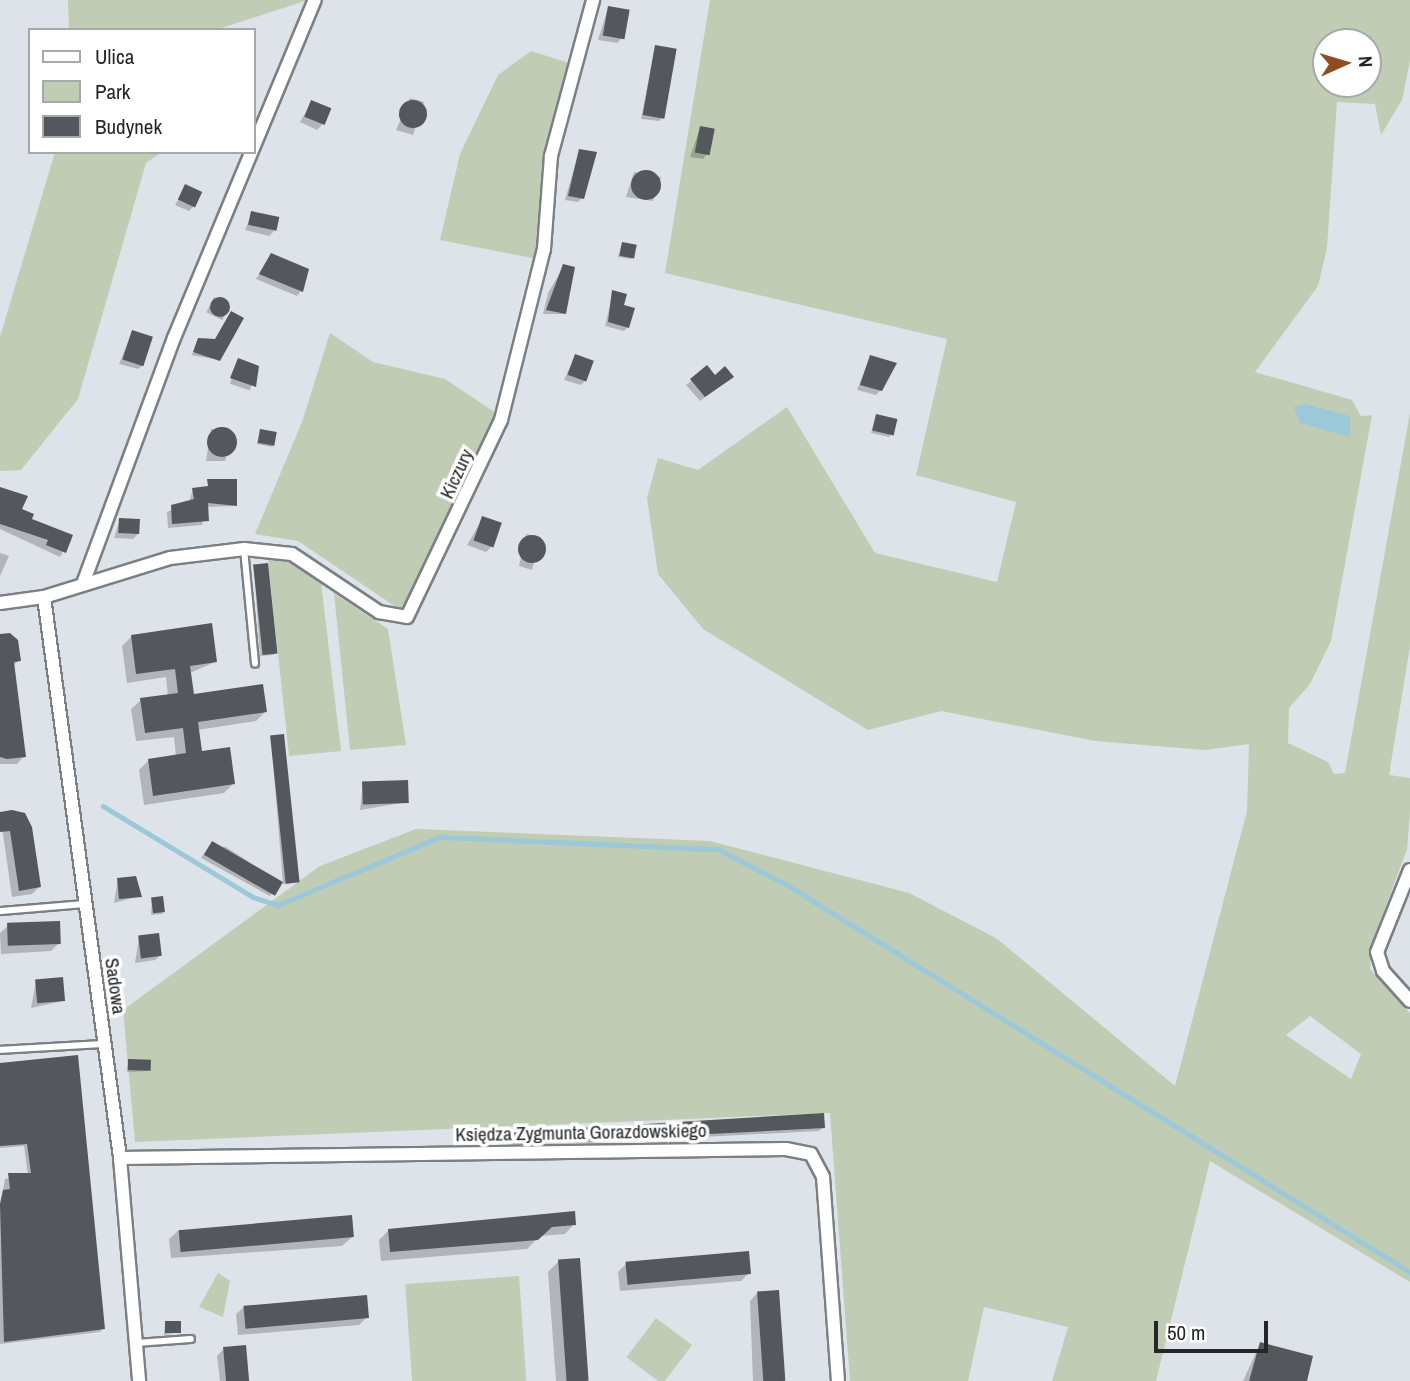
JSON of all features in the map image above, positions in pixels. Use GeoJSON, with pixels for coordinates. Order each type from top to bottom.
{"type":"FeatureCollection","features":[{"type":"Feature","properties":{"kind":"street"},"geometry":{"type":"LineString","coordinates":[[256,141],[315,0]]}},
{"type":"Feature","properties":{"kind":"street","name":"Kiczury"},"geometry":{"type":"LineString","coordinates":[[0,603],[44,597],[84,581],[170,558],[244,549],[306,560],[388,617],[398,620],[413,611],[501,420],[544,249],[551,156],[593,0]]}},
{"type":"Feature","properties":{"kind":"street"},"geometry":{"type":"LineString","coordinates":[[84,581],[174,338],[251,154]]}},
{"type":"Feature","properties":{"kind":"street","name":"Sadowa"},"geometry":{"type":"LineString","coordinates":[[44,597],[120,1158],[139,1381]]}},
{"type":"Feature","properties":{"kind":"street"},"geometry":{"type":"LineString","coordinates":[[1410,870],[1377,960],[1410,1001]]}},
{"type":"Feature","properties":{"kind":"street","name":"Księdza Zygmunta Gorazdowskiego"},"geometry":{"type":"LineString","coordinates":[[120,1158],[802,1152],[819,1163],[823,1177],[838,1381]]}},
{"type":"Feature","properties":{"kind":"lane"},"geometry":{"type":"LineString","coordinates":[[244,549],[255,663]]}},
{"type":"Feature","properties":{"kind":"lane"},"geometry":{"type":"LineString","coordinates":[[0,911],[85,904]]}},
{"type":"Feature","properties":{"kind":"lane"},"geometry":{"type":"LineString","coordinates":[[0,1050],[104,1044]]}},
{"type":"Feature","properties":{"kind":"lane"},"geometry":{"type":"LineString","coordinates":[[136,1343],[191,1339]]}},
{"type":"Feature","properties":{"kind":"green space"},"geometry":{"type":"Polygon","coordinates":[[[68,0],[308,0],[221,28],[69,28],[68,0]]]}},
{"type":"Feature","properties":{"kind":"green space"},"geometry":{"type":"Polygon","coordinates":[[[710,0],[1410,0],[1410,61],[1402,100],[1381,135],[1375,104],[1337,102],[1327,248],[1318,286],[1255,372],[1352,400],[1361,416],[1372,415],[1331,641],[1310,684],[1289,708],[1288,743],[1328,762],[1334,774],[1345,773],[1410,413],[1410,646],[1389,775],[1410,778],[1410,812],[1407,849],[1371,946],[1370,969],[1410,1013],[1410,1282],[1210,1161],[1156,1381],[1052,1381],[1068,1327],[984,1307],[968,1381],[850,1381],[830,1113],[135,1142],[123,1010],[320,866],[416,829],[710,841],[909,893],[996,938],[1175,1086],[1247,811],[1249,744],[1205,750],[1095,741],[941,711],[868,730],[703,629],[658,574],[647,498],[658,458],[698,470],[787,407],[875,553],[997,582],[1016,502],[916,475],[947,339],[665,273],[710,0]],[[1310,1016],[1286,1035],[1351,1079],[1361,1054],[1310,1016]]]}},
{"type":"Feature","properties":{"kind":"green space"},"geometry":{"type":"Polygon","coordinates":[[[531,51],[572,64],[544,158],[537,259],[440,240],[460,154],[498,75],[531,51]]]}},
{"type":"Feature","properties":{"kind":"green space"},"geometry":{"type":"Polygon","coordinates":[[[54,154],[159,154],[146,163],[78,399],[21,470],[0,471],[0,337],[54,154]]]}},
{"type":"Feature","properties":{"kind":"green space"},"geometry":{"type":"Polygon","coordinates":[[[330,333],[373,362],[445,379],[496,413],[402,611],[298,541],[255,534],[302,422],[330,333]]]}},
{"type":"Feature","properties":{"kind":"green space"},"geometry":{"type":"Polygon","coordinates":[[[268,560],[287,560],[321,582],[341,751],[289,756],[268,560]]]}},
{"type":"Feature","properties":{"kind":"green space"},"geometry":{"type":"Polygon","coordinates":[[[334,593],[388,629],[406,745],[350,750],[334,593]]]}},
{"type":"Feature","properties":{"kind":"green space"},"geometry":{"type":"Polygon","coordinates":[[[218,1273],[230,1281],[223,1317],[199,1307],[218,1273]]]}},
{"type":"Feature","properties":{"kind":"green space"},"geometry":{"type":"Polygon","coordinates":[[[519,1276],[526,1381],[412,1381],[405,1284],[519,1276]]]}},
{"type":"Feature","properties":{"kind":"green space"},"geometry":{"type":"Polygon","coordinates":[[[656,1318],[692,1345],[665,1381],[658,1381],[627,1357],[656,1318]]]}},
{"type":"Feature","properties":{"kind":"water"},"geometry":{"type":"Polygon","coordinates":[[[1305,404],[1350,416],[1350,437],[1300,423],[1294,407],[1305,404]]]}},
{"type":"Feature","properties":{"kind":"building"},"geometry":{"type":"Polygon","coordinates":[[[608,6],[630,10],[624,39],[603,36],[608,6]]]}},
{"type":"Feature","properties":{"kind":"building"},"geometry":{"type":"Polygon","coordinates":[[[655,45],[677,49],[664,119],[643,115],[655,45]]]}},
{"type":"Feature","properties":{"kind":"building"},"geometry":{"type":"Polygon","coordinates":[[[311,100],[331,108],[325,125],[304,117],[311,100]]]}},
{"type":"Feature","properties":{"kind":"building"},"geometry":{"type":"Polygon","coordinates":[[[413,100],[423,104],[427,114],[423,124],[413,128],[403,124],[399,114],[403,104],[413,100]]]}},
{"type":"Feature","properties":{"kind":"building"},"geometry":{"type":"Polygon","coordinates":[[[700,126],[715,129],[710,155],[695,153],[700,126]]]}},
{"type":"Feature","properties":{"kind":"building"},"geometry":{"type":"Polygon","coordinates":[[[579,149],[597,152],[584,199],[568,196],[579,149]]]}},
{"type":"Feature","properties":{"kind":"building"},"geometry":{"type":"Polygon","coordinates":[[[646,170],[657,174],[661,185],[657,196],[646,200],[635,196],[631,185],[635,174],[646,170]]]}},
{"type":"Feature","properties":{"kind":"building"},"geometry":{"type":"Polygon","coordinates":[[[185,184],[202,192],[195,207],[178,199],[185,184]]]}},
{"type":"Feature","properties":{"kind":"building"},"geometry":{"type":"Polygon","coordinates":[[[251,211],[279,217],[276,231],[248,225],[251,211]]]}},
{"type":"Feature","properties":{"kind":"building"},"geometry":{"type":"Polygon","coordinates":[[[622,242],[637,245],[634,259],[619,256],[622,242]]]}},
{"type":"Feature","properties":{"kind":"building"},"geometry":{"type":"Polygon","coordinates":[[[271,253],[309,269],[303,292],[259,274],[271,253]]]}},
{"type":"Feature","properties":{"kind":"building"},"geometry":{"type":"Polygon","coordinates":[[[563,264],[575,267],[566,314],[546,310],[563,264]]]}},
{"type":"Feature","properties":{"kind":"building"},"geometry":{"type":"Polygon","coordinates":[[[612,290],[627,294],[624,305],[635,308],[629,328],[608,322],[612,290]]]}},
{"type":"Feature","properties":{"kind":"building"},"geometry":{"type":"Polygon","coordinates":[[[216,297],[224,297],[230,307],[224,317],[216,317],[210,311],[210,303],[216,297]]]}},
{"type":"Feature","properties":{"kind":"building"},"geometry":{"type":"Polygon","coordinates":[[[231,311],[244,318],[220,361],[193,352],[198,338],[215,339],[231,311]]]}},
{"type":"Feature","properties":{"kind":"building"},"geometry":{"type":"Polygon","coordinates":[[[132,330],[153,337],[143,366],[122,359],[132,330]]]}},
{"type":"Feature","properties":{"kind":"building"},"geometry":{"type":"Polygon","coordinates":[[[575,354],[594,361],[586,382],[567,375],[575,354]]]}},
{"type":"Feature","properties":{"kind":"building"},"geometry":{"type":"Polygon","coordinates":[[[870,355],[897,363],[882,391],[860,385],[870,355]]]}},
{"type":"Feature","properties":{"kind":"building"},"geometry":{"type":"Polygon","coordinates":[[[238,358],[259,366],[256,387],[230,378],[238,358]]]}},
{"type":"Feature","properties":{"kind":"building"},"geometry":{"type":"Polygon","coordinates":[[[707,365],[715,375],[725,366],[734,377],[705,397],[690,379],[707,365]]]}},
{"type":"Feature","properties":{"kind":"building"},"geometry":{"type":"Polygon","coordinates":[[[876,414],[897,419],[894,436],[872,431],[876,414]]]}},
{"type":"Feature","properties":{"kind":"building"},"geometry":{"type":"Polygon","coordinates":[[[222,427],[228,428],[236,436],[236,448],[228,456],[222,457],[216,456],[208,448],[207,442],[208,436],[216,428],[222,427]]]}},
{"type":"Feature","properties":{"kind":"building"},"geometry":{"type":"Polygon","coordinates":[[[260,429],[277,432],[274,446],[258,443],[260,429]]]}},
{"type":"Feature","properties":{"kind":"building"},"geometry":{"type":"Polygon","coordinates":[[[207,479],[237,479],[237,506],[208,503],[209,521],[172,524],[171,505],[194,499],[192,488],[208,486],[207,479]]]}},
{"type":"Feature","properties":{"kind":"building"},"geometry":{"type":"Polygon","coordinates":[[[0,487],[28,496],[22,509],[34,514],[32,519],[73,535],[66,553],[46,545],[48,540],[0,524],[0,487]]]}},
{"type":"Feature","properties":{"kind":"building"},"geometry":{"type":"Polygon","coordinates":[[[482,516],[502,523],[493,547],[474,541],[482,516]]]}},
{"type":"Feature","properties":{"kind":"building"},"geometry":{"type":"Polygon","coordinates":[[[119,518],[140,519],[139,534],[118,533],[119,518]]]}},
{"type":"Feature","properties":{"kind":"building"},"geometry":{"type":"Polygon","coordinates":[[[532,535],[542,539],[546,549],[542,559],[532,563],[522,559],[518,549],[522,539],[532,535]]]}},
{"type":"Feature","properties":{"kind":"building"},"geometry":{"type":"Polygon","coordinates":[[[268,563],[278,654],[263,655],[253,565],[268,563]]]}},
{"type":"Feature","properties":{"kind":"building"},"geometry":{"type":"Polygon","coordinates":[[[212,623],[217,662],[190,666],[194,694],[263,684],[267,712],[198,722],[202,751],[230,747],[235,784],[153,796],[148,759],[186,753],[183,728],[145,733],[140,698],[178,693],[175,669],[136,674],[131,635],[212,623]]]}},
{"type":"Feature","properties":{"kind":"building"},"geometry":{"type":"Polygon","coordinates":[[[10,633],[18,640],[21,661],[14,662],[26,757],[7,759],[0,757],[0,634],[10,633]]]}},
{"type":"Feature","properties":{"kind":"building"},"geometry":{"type":"Polygon","coordinates":[[[284,734],[300,882],[286,884],[270,735],[284,734]]]}},
{"type":"Feature","properties":{"kind":"building"},"geometry":{"type":"Polygon","coordinates":[[[408,780],[409,803],[363,805],[362,782],[408,780]]]}},
{"type":"Feature","properties":{"kind":"building"},"geometry":{"type":"Polygon","coordinates":[[[12,810],[25,813],[32,827],[41,887],[19,891],[10,831],[0,832],[0,812],[12,810]]]}},
{"type":"Feature","properties":{"kind":"building"},"geometry":{"type":"Polygon","coordinates":[[[212,841],[283,882],[275,896],[204,855],[212,841]]]}},
{"type":"Feature","properties":{"kind":"building"},"geometry":{"type":"Polygon","coordinates":[[[136,876],[142,897],[119,899],[117,878],[136,876]]]}},
{"type":"Feature","properties":{"kind":"building"},"geometry":{"type":"Polygon","coordinates":[[[163,896],[165,912],[153,913],[151,897],[163,896]]]}},
{"type":"Feature","properties":{"kind":"building"},"geometry":{"type":"Polygon","coordinates":[[[60,921],[61,944],[8,946],[7,923],[60,921]]]}},
{"type":"Feature","properties":{"kind":"building"},"geometry":{"type":"Polygon","coordinates":[[[159,933],[162,956],[141,958],[138,936],[159,933]]]}},
{"type":"Feature","properties":{"kind":"building"},"geometry":{"type":"Polygon","coordinates":[[[63,977],[65,1001],[37,1003],[35,979],[63,977]]]}},
{"type":"Feature","properties":{"kind":"building"},"geometry":{"type":"Polygon","coordinates":[[[78,1055],[105,1329],[4,1342],[0,1204],[3,1190],[10,1189],[8,1173],[31,1173],[27,1144],[0,1146],[0,1063],[78,1055]]]}},
{"type":"Feature","properties":{"kind":"building"},"geometry":{"type":"Polygon","coordinates":[[[128,1059],[151,1060],[151,1071],[128,1070],[128,1059]]]}},
{"type":"Feature","properties":{"kind":"building"},"geometry":{"type":"Polygon","coordinates":[[[824,1113],[825,1128],[513,1144],[514,1132],[824,1113]]]}},
{"type":"Feature","properties":{"kind":"building"},"geometry":{"type":"Polygon","coordinates":[[[575,1211],[576,1225],[552,1227],[538,1240],[390,1252],[388,1229],[575,1211]]]}},
{"type":"Feature","properties":{"kind":"building"},"geometry":{"type":"Polygon","coordinates":[[[352,1215],[354,1237],[181,1252],[179,1230],[352,1215]]]}},
{"type":"Feature","properties":{"kind":"building"},"geometry":{"type":"Polygon","coordinates":[[[749,1251],[751,1274],[627,1285],[625,1262],[749,1251]]]}},
{"type":"Feature","properties":{"kind":"building"},"geometry":{"type":"Polygon","coordinates":[[[580,1258],[589,1381],[567,1381],[558,1260],[580,1258]]]}},
{"type":"Feature","properties":{"kind":"building"},"geometry":{"type":"Polygon","coordinates":[[[779,1290],[785,1381],[763,1381],[757,1292],[779,1290]]]}},
{"type":"Feature","properties":{"kind":"building"},"geometry":{"type":"Polygon","coordinates":[[[367,1295],[369,1318],[245,1329],[243,1306],[367,1295]]]}},
{"type":"Feature","properties":{"kind":"building"},"geometry":{"type":"Polygon","coordinates":[[[165,1321],[181,1321],[181,1333],[165,1333],[165,1321]]]}},
{"type":"Feature","properties":{"kind":"building"},"geometry":{"type":"Polygon","coordinates":[[[1260,1342],[1313,1356],[1307,1381],[1249,1381],[1260,1342]]]}},
{"type":"Feature","properties":{"kind":"building"},"geometry":{"type":"Polygon","coordinates":[[[246,1345],[249,1381],[226,1381],[223,1347],[246,1345]]]}},
{"type":"Feature","properties":{"kind":"waterway"},"geometry":{"type":"LineString","coordinates":[[103,806],[253,897],[278,905],[440,837],[718,849],[789,886],[1410,1272]]}}]}
